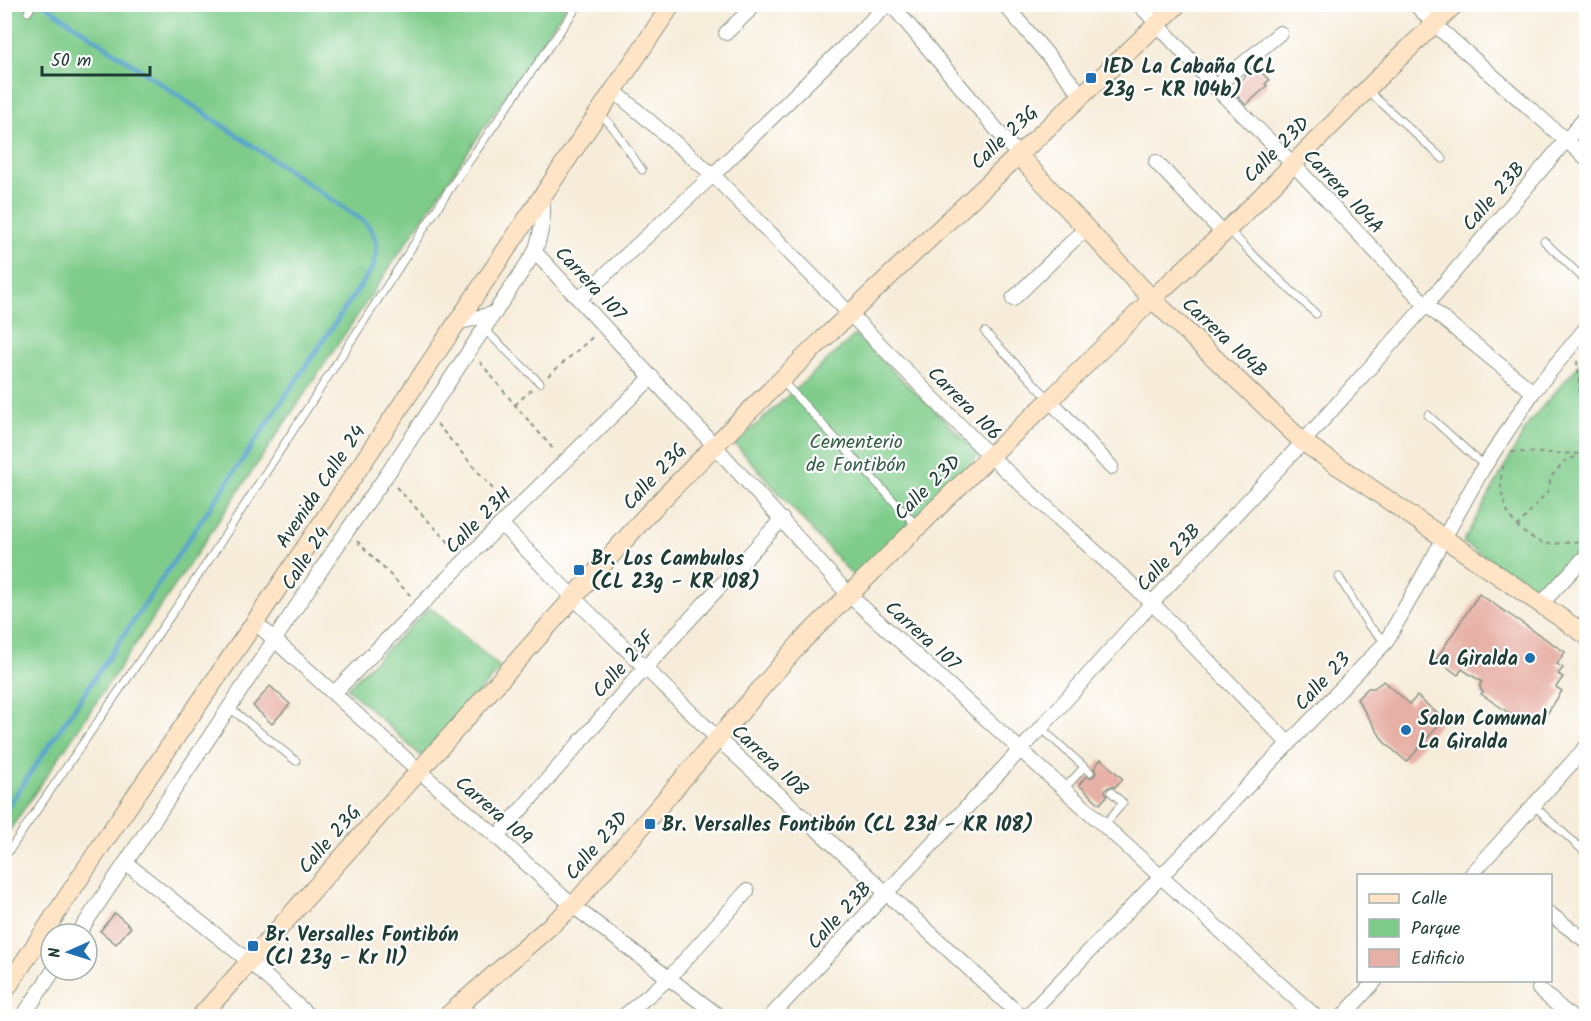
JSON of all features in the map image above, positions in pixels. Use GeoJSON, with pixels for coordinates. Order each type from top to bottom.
{"type":"FeatureCollection","features":[{"type":"Feature","properties":{"kind":"street","name":"Avenida Calle 24"},"geometry":{"type":"LineString","coordinates":[[4,992],[672,4]]}},
{"type":"Feature","properties":{"kind":"street"},"geometry":{"type":"LineString","coordinates":[[726,33],[756,4]]}},
{"type":"Feature","properties":{"kind":"street"},"geometry":{"type":"LineString","coordinates":[[579,299],[890,4]]}},
{"type":"Feature","properties":{"kind":"street","name":"Carrera 104B"},"geometry":{"type":"LineString","coordinates":[[890,4],[1018,155],[1152,299],[1303,442],[1587,635]]}},
{"type":"Feature","properties":{"kind":"street"},"geometry":{"type":"LineString","coordinates":[[1004,4],[1082,95]]}},
{"type":"Feature","properties":{"kind":"street","name":"Carrera 104A"},"geometry":{"type":"LineString","coordinates":[[1138,4],[1426,305],[1533,392]]}},
{"type":"Feature","properties":{"kind":"street","name":"Calle 23G"},"geometry":{"type":"LineString","coordinates":[[201,1017],[646,516],[714,445],[1178,4]]}},
{"type":"Feature","properties":{"kind":"street"},"geometry":{"type":"LineString","coordinates":[[1414,4],[1587,158]]}},
{"type":"Feature","properties":{"kind":"street","name":"Calle 23D"},"geometry":{"type":"LineString","coordinates":[[459,1013],[573,906],[802,641],[990,456],[1225,231],[1455,4]]}},
{"type":"Feature","properties":{"kind":"street"},"geometry":{"type":"LineString","coordinates":[[1215,87],[1280,33]]}},
{"type":"Feature","properties":{"kind":"street","name":"Carrera 106"},"geometry":{"type":"LineString","coordinates":[[614,91],[712,175],[990,456],[1152,603],[1289,744]]}},
{"type":"Feature","properties":{"kind":"street","name":"Calle 23B"},"geometry":{"type":"LineString","coordinates":[[771,1017],[1041,728],[1152,603],[1303,442],[1426,305],[1587,117]]}},
{"type":"Feature","properties":{"kind":"street"},"geometry":{"type":"LineString","coordinates":[[1156,162],[1225,231]]}},
{"type":"Feature","properties":{"kind":"street","name":"Calle 24"},"geometry":{"type":"LineString","coordinates":[[86,922],[535,252],[542,230],[544,211],[542,197]]}},
{"type":"Feature","properties":{"kind":"street"},"geometry":{"type":"LineString","coordinates":[[1013,298],[1086,228]]}},
{"type":"Feature","properties":{"kind":"street","name":"Carrera 107"},"geometry":{"type":"LineString","coordinates":[[535,252],[782,519],[849,595],[1315,1017]]}},
{"type":"Feature","properties":{"kind":"street"},"geometry":{"type":"LineString","coordinates":[[457,323],[495,313]]}},
{"type":"Feature","properties":{"kind":"street","name":"Calle 23"},"geometry":{"type":"LineString","coordinates":[[1027,1017],[1386,642],[1486,466],[1500,452],[1533,392],[1587,328]]}},
{"type":"Feature","properties":{"kind":"street","name":"Calle 23H"},"geometry":{"type":"LineString","coordinates":[[334,693],[513,512],[652,377]]}},
{"type":"Feature","properties":{"kind":"street"},"geometry":{"type":"LineString","coordinates":[[1050,400],[1111,467]]}},
{"type":"Feature","properties":{"kind":"street","name":"Calle 23F"},"geometry":{"type":"LineString","coordinates":[[497,837],[645,668],[782,519]]}},
{"type":"Feature","properties":{"kind":"street","name":"Carrera 108"},"geometry":{"type":"LineString","coordinates":[[501,524],[718,739],[1021,1017]]}},
{"type":"Feature","properties":{"kind":"street"},"geometry":{"type":"LineString","coordinates":[[1542,604],[1587,556]]}},
{"type":"Feature","properties":{"kind":"street","name":"Carrera 109"},"geometry":{"type":"LineString","coordinates":[[255,622],[419,771],[573,906],[718,1017]]}},
{"type":"Feature","properties":{"kind":"street"},"geometry":{"type":"LineString","coordinates":[[1472,874],[1587,747]]}},
{"type":"Feature","properties":{"kind":"street"},"geometry":{"type":"LineString","coordinates":[[126,863],[250,962],[309,1017]]}},
{"type":"Feature","properties":{"kind":"street"},"geometry":{"type":"LineString","coordinates":[[624,1017],[668,979],[747,891]]}},
{"type":"Feature","properties":{"kind":"street"},"geometry":{"type":"LineString","coordinates":[[1552,915],[1587,941]]}},
{"type":"Feature","properties":{"kind":"street"},"geometry":{"type":"LineString","coordinates":[[23,1017],[46,982]]}},
{"type":"Feature","properties":{"kind":"street"},"geometry":{"type":"LineString","coordinates":[[1343,1017],[1375,982]]}},
{"type":"Feature","properties":{"kind":"street"},"geometry":{"type":"LineString","coordinates":[[1539,989],[1570,1017]]}},
{"type":"Feature","properties":{"kind":"lane"},"geometry":{"type":"LineString","coordinates":[[28,12],[33,4]]}},
{"type":"Feature","properties":{"kind":"lane"},"geometry":{"type":"LineString","coordinates":[[4,858],[211,557],[451,187],[579,4]]}},
{"type":"Feature","properties":{"kind":"lane"},"geometry":{"type":"LineString","coordinates":[[1367,89],[1443,159]]}},
{"type":"Feature","properties":{"kind":"lane"},"geometry":{"type":"LineString","coordinates":[[599,112],[614,129],[642,170]]}},
{"type":"Feature","properties":{"kind":"lane"},"geometry":{"type":"LineString","coordinates":[[1225,231],[1316,314]]}},
{"type":"Feature","properties":{"kind":"lane"},"geometry":{"type":"LineString","coordinates":[[1544,241],[1587,281]]}},
{"type":"Feature","properties":{"kind":"lane"},"geometry":{"type":"LineString","coordinates":[[484,329],[540,383]]}},
{"type":"Feature","properties":{"kind":"lane"},"geometry":{"type":"LineString","coordinates":[[985,332],[1050,400]]}},
{"type":"Feature","properties":{"kind":"lane"},"geometry":{"type":"LineString","coordinates":[[781,380],[918,527]]}},
{"type":"Feature","properties":{"kind":"lane"},"geometry":{"type":"LineString","coordinates":[[1428,415],[1486,466]]}},
{"type":"Feature","properties":{"kind":"lane"},"geometry":{"type":"LineString","coordinates":[[1339,577],[1368,626],[1386,642]]}},
{"type":"Feature","properties":{"kind":"lane"},"geometry":{"type":"LineString","coordinates":[[230,708],[296,761]]}},
{"type":"Feature","properties":{"kind":"lane"},"geometry":{"type":"LineString","coordinates":[[1041,728],[1087,769],[1064,790]]}},
{"type":"Feature","properties":{"kind":"lane"},"geometry":{"type":"LineString","coordinates":[[1103,825],[1123,803],[1111,792]]}},
{"type":"Feature","properties":{"kind":"lane"},"geometry":{"type":"LineString","coordinates":[[1534,805],[1587,853]]}},
{"type":"Feature","properties":{"kind":"path"},"geometry":{"type":"LineString","coordinates":[[515,405],[605,327]]}},
{"type":"Feature","properties":{"kind":"path"},"geometry":{"type":"LineString","coordinates":[[1575,340],[1587,465]]}},
{"type":"Feature","properties":{"kind":"path"},"geometry":{"type":"LineString","coordinates":[[470,350],[565,462]]}},
{"type":"Feature","properties":{"kind":"path"},"geometry":{"type":"LineString","coordinates":[[1579,388],[1587,387]]}},
{"type":"Feature","properties":{"kind":"path"},"geometry":{"type":"LineString","coordinates":[[428,413],[513,512]]}},
{"type":"Feature","properties":{"kind":"path"},"geometry":{"type":"LineString","coordinates":[[1586,454],[1500,452],[1503,496],[1510,518],[1517,527],[1542,543],[1587,540]]}},
{"type":"Feature","properties":{"kind":"path"},"geometry":{"type":"LineString","coordinates":[[1517,527],[1548,491],[1551,477],[1566,460],[1586,454]]}},
{"type":"Feature","properties":{"kind":"path"},"geometry":{"type":"LineString","coordinates":[[386,476],[465,560]]}},
{"type":"Feature","properties":{"kind":"path"},"geometry":{"type":"LineString","coordinates":[[347,531],[420,605]]}},
{"type":"Feature","properties":{"kind":"green space"},"geometry":{"type":"Polygon","coordinates":[[[5,5],[567,5],[5,837],[5,5]]]}},
{"type":"Feature","properties":{"kind":"green space","name":"Cementerio de Fontibón"},"geometry":{"type":"Polygon","coordinates":[[[855,335],[980,454],[854,577],[735,444],[855,335]]]}},
{"type":"Feature","properties":{"kind":"green space"},"geometry":{"type":"Polygon","coordinates":[[[1586,357],[1586,545],[1540,596],[1463,542],[1530,421],[1586,357]]]}},
{"type":"Feature","properties":{"kind":"green space"},"geometry":{"type":"Polygon","coordinates":[[[430,607],[501,668],[421,756],[347,688],[430,607]]]}},
{"type":"Feature","properties":{"kind":"building"},"geometry":{"type":"Polygon","coordinates":[[[1255,66],[1269,80],[1265,84],[1267,86],[1246,105],[1238,97],[1237,85],[1255,66]]]}},
{"type":"Feature","properties":{"kind":"building","name":"La Giralda"},"geometry":{"type":"Polygon","coordinates":[[[1479,594],[1565,652],[1557,664],[1563,668],[1558,674],[1563,677],[1556,687],[1562,691],[1543,720],[1540,717],[1537,721],[1525,720],[1524,723],[1481,694],[1483,692],[1479,686],[1482,682],[1462,669],[1458,675],[1436,659],[1479,594]]]}},
{"type":"Feature","properties":{"kind":"building","name":"Salon Comunal La Giralda"},"geometry":{"type":"Polygon","coordinates":[[[1384,681],[1410,704],[1417,696],[1444,719],[1407,762],[1384,742],[1357,699],[1368,688],[1374,688],[1384,681]]]}},
{"type":"Feature","properties":{"kind":"building"},"geometry":{"type":"Polygon","coordinates":[[[270,686],[290,704],[272,724],[253,706],[270,686]]]}},
{"type":"Feature","properties":{"kind":"building"},"geometry":{"type":"Polygon","coordinates":[[[1101,759],[1123,779],[1114,788],[1112,786],[1107,788],[1105,791],[1107,796],[1100,804],[1079,785],[1086,776],[1089,778],[1094,776],[1096,773],[1094,768],[1101,759]]]}},
{"type":"Feature","properties":{"kind":"building"},"geometry":{"type":"Polygon","coordinates":[[[115,913],[131,927],[116,944],[100,931],[115,913]]]}},
{"type":"Feature","properties":{"kind":"waterway"},"geometry":{"type":"LineString","coordinates":[[4,812],[373,267],[377,249],[376,239],[366,223],[45,5]]}},
{"type":"Feature","properties":{"kind":"place","name":"IED La Cabaña (CL 23g - KR 104b)"},"geometry":{"type":"Point","coordinates":[1091,78]}},
{"type":"Feature","properties":{"kind":"place","name":"Br. Los Cambulos (CL 23g - KR 108)"},"geometry":{"type":"Point","coordinates":[579,570]}},
{"type":"Feature","properties":{"kind":"place","name":"La Giralda"},"geometry":{"type":"Point","coordinates":[1530,658]}},
{"type":"Feature","properties":{"kind":"place","name":"Salon Comunal La Giralda"},"geometry":{"type":"Point","coordinates":[1406,730]}},
{"type":"Feature","properties":{"kind":"place","name":"Br. Versalles Fontibón (CL 23d - KR 108)"},"geometry":{"type":"Point","coordinates":[650,824]}},
{"type":"Feature","properties":{"kind":"place","name":"Br. Versalles Fontibón (Cl 23g - Kr 11)"},"geometry":{"type":"Point","coordinates":[253,946]}}]}
